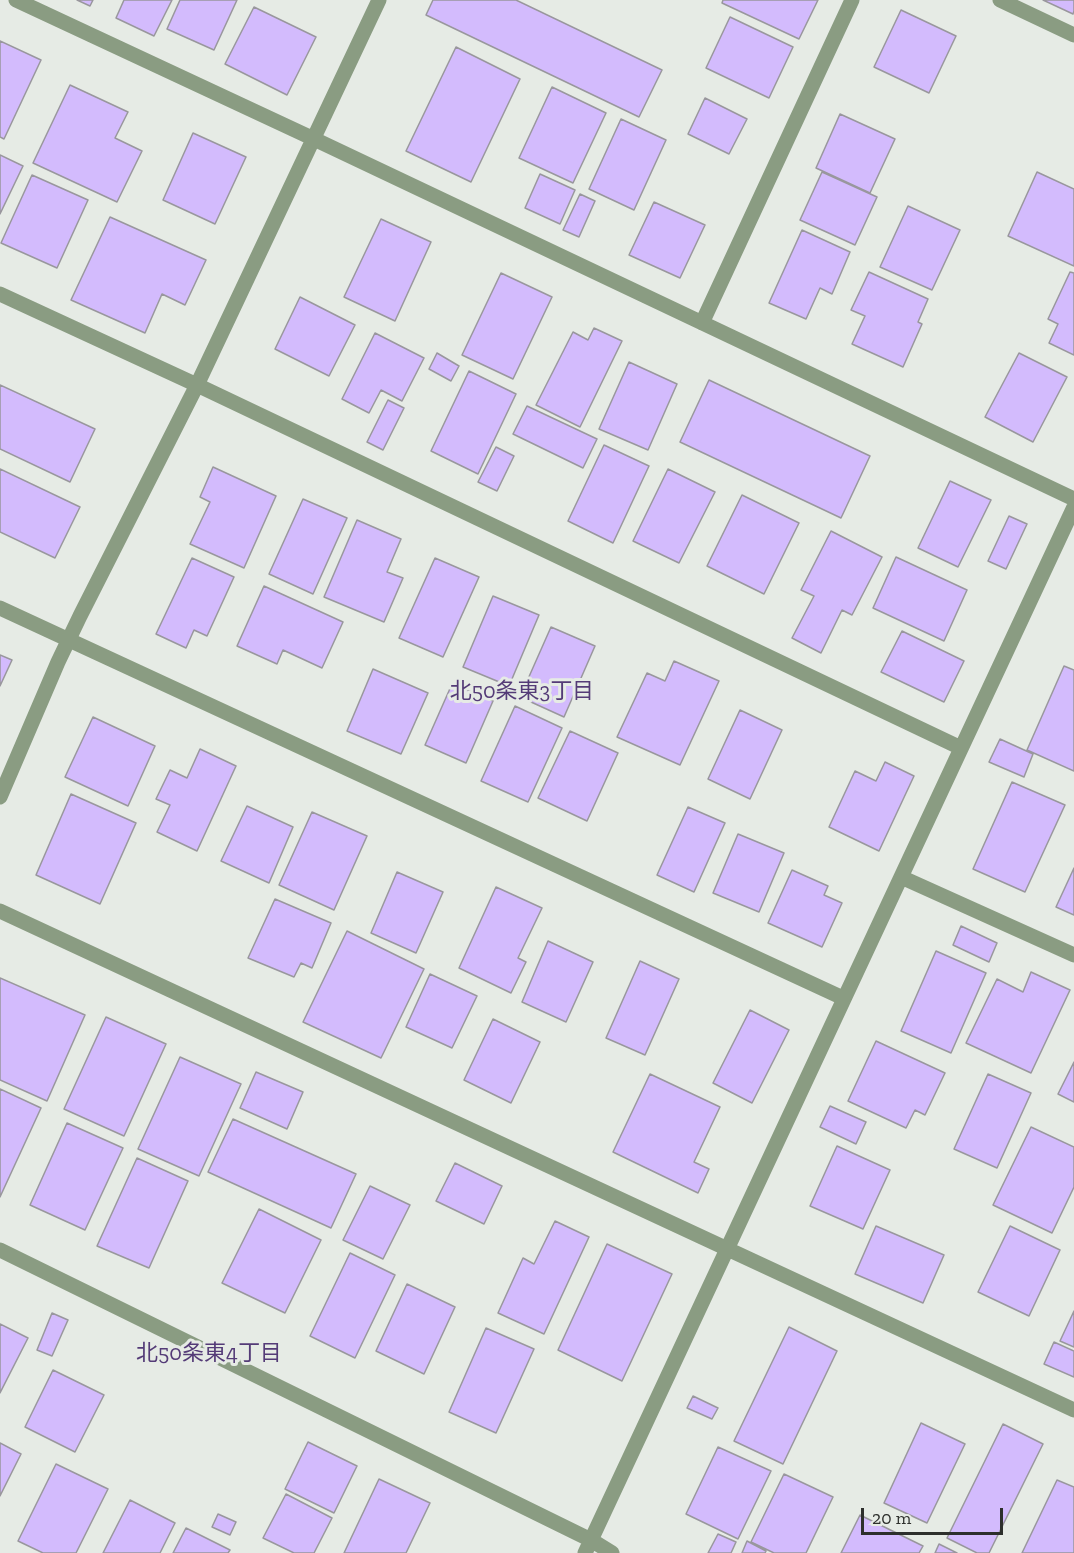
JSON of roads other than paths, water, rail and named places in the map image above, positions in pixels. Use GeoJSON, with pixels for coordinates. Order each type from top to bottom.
{"type":"FeatureCollection","features":[{"type":"Feature","properties":{"kind":"street"},"geometry":{"type":"LineString","coordinates":[[16,0],[1074,499]]}},
{"type":"Feature","properties":{"kind":"street"},"geometry":{"type":"LineString","coordinates":[[0,797],[58,662],[197,385],[379,0]]}},
{"type":"Feature","properties":{"kind":"street"},"geometry":{"type":"LineString","coordinates":[[702,323],[852,0]]}},
{"type":"Feature","properties":{"kind":"street"},"geometry":{"type":"LineString","coordinates":[[1000,0],[1074,36]]}},
{"type":"Feature","properties":{"kind":"street"},"geometry":{"type":"LineString","coordinates":[[0,294],[197,385],[961,748]]}},
{"type":"Feature","properties":{"kind":"street"},"geometry":{"type":"LineString","coordinates":[[588,1547],[1074,507]]}},
{"type":"Feature","properties":{"kind":"street"},"geometry":{"type":"LineString","coordinates":[[0,608],[843,998]]}},
{"type":"Feature","properties":{"kind":"street"},"geometry":{"type":"LineString","coordinates":[[901,877],[1074,955]]}},
{"type":"Feature","properties":{"kind":"street"},"geometry":{"type":"LineString","coordinates":[[0,911],[1074,1410]]}},
{"type":"Feature","properties":{"kind":"street"},"geometry":{"type":"LineString","coordinates":[[0,1250],[588,1547],[612,1553]]}},
{"type":"Feature","properties":{"kind":"district","name":"北50条東3丁目"},"geometry":{"type":"Point","coordinates":[522,692]}},
{"type":"Feature","properties":{"kind":"district","name":"北50条東4丁目"},"geometry":{"type":"Point","coordinates":[209,1354]}}]}
